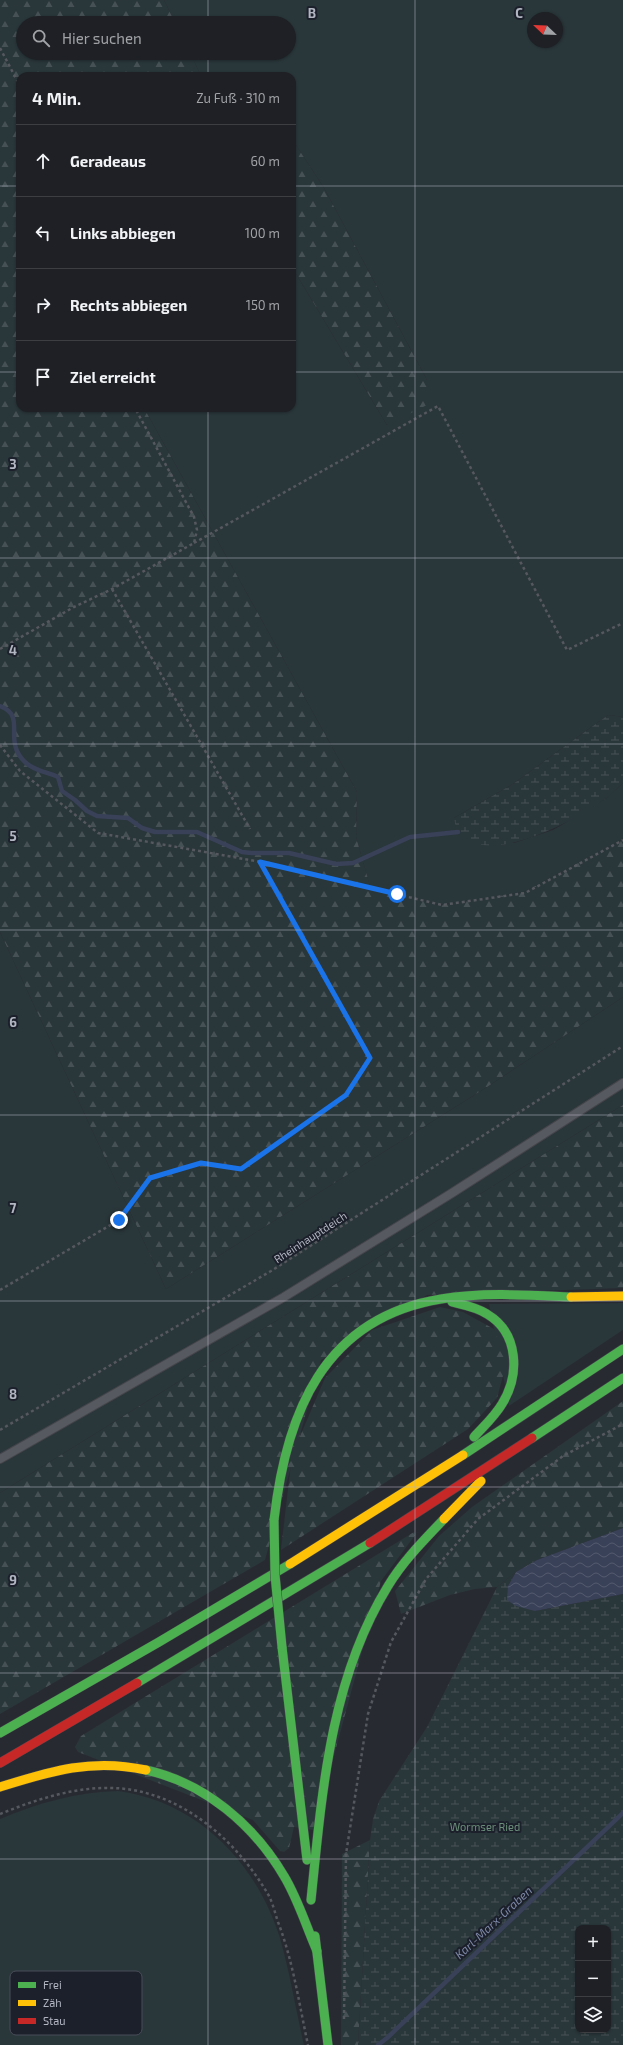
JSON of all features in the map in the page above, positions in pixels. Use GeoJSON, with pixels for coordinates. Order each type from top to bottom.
{"type":"FeatureCollection","features":[{"type":"Feature","properties":{"kind":"highway"},"geometry":{"type":"LineString","coordinates":[[328,2045],[275,1575],[274,1520],[280,1476],[291,1436],[308,1393],[326,1364],[351,1338],[376,1320],[404,1307],[480,1295],[580,1298],[623,1296]]}},
{"type":"Feature","properties":{"kind":"highway"},"geometry":{"type":"LineString","coordinates":[[441,1300],[475,1307],[492,1316],[506,1333],[515,1360],[513,1380],[504,1402],[492,1418],[445,1467]]}},
{"type":"Feature","properties":{"kind":"highway"},"geometry":{"type":"LineString","coordinates":[[0,1733],[138,1655],[296,1560],[445,1467],[623,1349]]}},
{"type":"Feature","properties":{"kind":"highway"},"geometry":{"type":"LineString","coordinates":[[0,1763],[149,1676],[378,1538],[623,1378]]}},
{"type":"Feature","properties":{"kind":"highway"},"geometry":{"type":"LineString","coordinates":[[312,1908],[326,1767],[331,1739],[346,1682],[366,1628],[388,1585],[411,1554],[506,1454]]}},
{"type":"Feature","properties":{"kind":"highway"},"geometry":{"type":"LineString","coordinates":[[0,1787],[49,1772],[100,1764],[141,1769],[158,1774],[205,1794],[244,1822],[273,1857],[285,1877],[317,1951]]}},
{"type":"Feature","properties":{"kind":"lane"},"geometry":{"type":"LineString","coordinates":[[0,1459],[284,1297],[452,1193],[623,1083]]}},
{"type":"Feature","properties":{"kind":"path"},"geometry":{"type":"LineString","coordinates":[[0,48],[16,78]]}},
{"type":"Feature","properties":{"kind":"path"},"geometry":{"type":"LineString","coordinates":[[0,649],[74,606],[112,589],[438,406],[567,650],[623,623]]}},
{"type":"Feature","properties":{"kind":"path"},"geometry":{"type":"LineString","coordinates":[[136,412],[194,517],[197,530],[194,543]]}},
{"type":"Feature","properties":{"kind":"path"},"geometry":{"type":"LineString","coordinates":[[112,589],[250,829]]}},
{"type":"Feature","properties":{"kind":"path"},"geometry":{"type":"LineString","coordinates":[[0,745],[20,771],[98,833],[260,862],[442,905],[525,893],[623,840]]}},
{"type":"Feature","properties":{"kind":"path"},"geometry":{"type":"LineString","coordinates":[[0,1290],[119,1220],[150,1178],[201,1163],[241,1169],[346,1095],[370,1058],[260,862]]}},
{"type":"Feature","properties":{"kind":"path","name":"Rheinhauptdeich"},"geometry":{"type":"LineString","coordinates":[[0,1430],[271,1271],[623,1046]]}},
{"type":"Feature","properties":{"kind":"path"},"geometry":{"type":"LineString","coordinates":[[344,2021],[346,1854],[368,1714],[391,1642],[426,1579],[478,1519],[563,1456],[623,1424]]}},
{"type":"Feature","properties":{"kind":"path"},"geometry":{"type":"LineString","coordinates":[[0,1814],[53,1796],[94,1788],[111,1788],[135,1791],[161,1798],[174,1803],[202,1820],[237,1852],[269,1897],[289,1949],[308,2045]]}},
{"type":"Feature","properties":{"kind":"green space"},"geometry":{"type":"Polygon","coordinates":[[[0,0],[164,0],[172,16],[16,16],[16,60],[193,60],[199,72],[16,72],[16,412],[146,412],[357,792],[356,837],[370,886],[439,905],[524,892],[623,839],[623,997],[487,1087],[166,1289],[0,932],[0,0]]]}},
{"type":"Feature","properties":{"kind":"green space"},"geometry":{"type":"Polygon","coordinates":[[[164,0],[623,0],[623,717],[608,715],[513,784],[454,818],[514,843],[553,830],[605,799],[623,783],[623,839],[524,892],[439,905],[370,887],[356,837],[357,792],[146,412],[296,412],[296,274],[387,425],[427,380],[324,188],[296,145],[296,72],[199,72],[193,60],[296,60],[296,16],[172,16],[164,0]]]}},
{"type":"Feature","properties":{"kind":"green space"},"geometry":{"type":"Polygon","coordinates":[[[296,145],[324,188],[427,380],[430,392],[427,405],[387,425],[296,274],[296,145]]]}},
{"type":"Feature","properties":{"kind":"green space"},"geometry":{"type":"Polygon","coordinates":[[[608,715],[623,717],[623,783],[607,797],[592,808],[553,828],[532,837],[510,843],[489,845],[471,842],[458,832],[454,818],[513,784],[608,715]]]}},
{"type":"Feature","properties":{"kind":"green space"},"geometry":{"type":"Polygon","coordinates":[[[0,932],[166,1289],[487,1087],[623,997],[623,1105],[0,1493],[0,932]]]}},
{"type":"Feature","properties":{"kind":"green space"},"geometry":{"type":"Polygon","coordinates":[[[623,1105],[623,1288],[427,1295],[321,1360],[265,1560],[0,1714],[0,1493],[623,1105]]]}},
{"type":"Feature","properties":{"kind":"green space"},"geometry":{"type":"Polygon","coordinates":[[[623,1303],[623,1330],[509,1406],[489,1304],[623,1303]]]}},
{"type":"Feature","properties":{"kind":"green space"},"geometry":{"type":"Polygon","coordinates":[[[440,1307],[463,1312],[494,1329],[507,1361],[497,1398],[468,1429],[281,1550],[292,1455],[325,1378],[372,1330],[440,1307]]]}},
{"type":"Feature","properties":{"kind":"green space"},"geometry":{"type":"Polygon","coordinates":[[[623,1401],[623,1528],[537,1560],[516,1572],[497,1587],[475,1589],[450,1595],[401,1614],[395,1591],[439,1536],[472,1507],[623,1401]]]}},
{"type":"Feature","properties":{"kind":"green space"},"geometry":{"type":"Polygon","coordinates":[[[414,1532],[416,1534],[381,1581],[314,1830],[294,1827],[289,1848],[284,1852],[280,1851],[253,1820],[78,1752],[75,1747],[81,1736],[414,1532]]]}},
{"type":"Feature","properties":{"kind":"green space","name":"Wormser Ried"},"geometry":{"type":"Polygon","coordinates":[[[516,1572],[508,1586],[535,1611],[623,1594],[623,2045],[358,2045],[370,1840],[373,1819],[379,1801],[427,1727],[497,1587],[516,1572]]]}},
{"type":"Feature","properties":{"kind":"green space"},"geometry":{"type":"Polygon","coordinates":[[[118,1791],[147,1797],[173,1808],[198,1822],[220,1840],[239,1861],[256,1885],[270,1911],[280,1938],[304,2045],[0,2045],[0,1819],[58,1799],[118,1791]]]}},
{"type":"Feature","properties":{"kind":"green space"},"geometry":{"type":"Polygon","coordinates":[[[370,1840],[358,2045],[341,2045],[342,1854],[370,1840]]]}},
{"type":"Feature","properties":{"kind":"water"},"geometry":{"type":"Polygon","coordinates":[[[623,1528],[623,1594],[535,1611],[516,1606],[507,1600],[508,1586],[516,1572],[537,1560],[623,1528]]]}},
{"type":"Feature","properties":{"kind":"waterway"},"geometry":{"type":"LineString","coordinates":[[0,706],[8,710],[12,716],[14,723],[15,746],[19,755],[26,763],[37,770],[58,777],[62,791],[87,811],[97,816],[128,818],[142,828],[155,832],[197,832],[242,852],[289,853],[336,864],[353,863],[410,837],[458,832]]}},
{"type":"Feature","properties":{"kind":"waterway","name":"Karl-Marx-Graben"},"geometry":{"type":"LineString","coordinates":[[378,2045],[623,1813]]}},
{"type":"Feature","properties":{"kind":"traffic: fast"},"geometry":{"type":"LineString","coordinates":[[274,1520],[280,1481],[289,1443],[301,1409],[318,1377],[339,1349],[367,1327],[400,1310],[441,1299],[473,1295],[571,1297]]}},
{"type":"Feature","properties":{"kind":"traffic: fast"},"geometry":{"type":"LineString","coordinates":[[452,1302],[470,1306],[487,1314],[498,1322],[511,1343],[513,1355],[514,1368],[508,1393],[496,1413],[474,1437]]}},
{"type":"Feature","properties":{"kind":"traffic: fast"},"geometry":{"type":"LineString","coordinates":[[463,1455],[623,1349]]}},
{"type":"Feature","properties":{"kind":"traffic: fast"},"geometry":{"type":"LineString","coordinates":[[532,1438],[623,1378]]}},
{"type":"Feature","properties":{"kind":"traffic: fast"},"geometry":{"type":"LineString","coordinates":[[311,1900],[325,1778],[341,1698],[353,1660],[368,1622],[388,1586],[414,1551],[444,1519]]}},
{"type":"Feature","properties":{"kind":"traffic: fast"},"geometry":{"type":"LineString","coordinates":[[274,1520],[275,1575],[282,1647]]}},
{"type":"Feature","properties":{"kind":"traffic: fast"},"geometry":{"type":"LineString","coordinates":[[137,1683],[370,1543]]}},
{"type":"Feature","properties":{"kind":"traffic: fast"},"geometry":{"type":"LineString","coordinates":[[0,1733],[159,1642],[290,1564]]}},
{"type":"Feature","properties":{"kind":"traffic: fast"},"geometry":{"type":"LineString","coordinates":[[282,1647],[307,1860]]}},
{"type":"Feature","properties":{"kind":"traffic: fast"},"geometry":{"type":"LineString","coordinates":[[146,1770],[168,1776],[188,1785],[208,1796],[243,1823],[272,1857],[284,1876],[298,1903],[317,1951]]}},
{"type":"Feature","properties":{"kind":"traffic: fast"},"geometry":{"type":"LineString","coordinates":[[315,1936],[328,2045]]}},
{"type":"Feature","properties":{"kind":"traffic: slow"},"geometry":{"type":"LineString","coordinates":[[571,1297],[623,1296]]}},
{"type":"Feature","properties":{"kind":"traffic: slow"},"geometry":{"type":"LineString","coordinates":[[290,1564],[463,1455]]}},
{"type":"Feature","properties":{"kind":"traffic: slow"},"geometry":{"type":"LineString","coordinates":[[444,1519],[481,1481]]}},
{"type":"Feature","properties":{"kind":"traffic: slow"},"geometry":{"type":"LineString","coordinates":[[0,1787],[54,1771],[72,1768],[108,1765],[146,1770]]}},
{"type":"Feature","properties":{"kind":"traffic: jam"},"geometry":{"type":"LineString","coordinates":[[370,1543],[532,1438]]}},
{"type":"Feature","properties":{"kind":"traffic: jam"},"geometry":{"type":"LineString","coordinates":[[0,1763],[137,1683]]}},
{"type":"Feature","properties":{"kind":"route"},"geometry":{"type":"LineString","coordinates":[[119,1220],[150,1178],[201,1163],[241,1169],[346,1095],[370,1058],[260,862],[397,894]]}}]}
